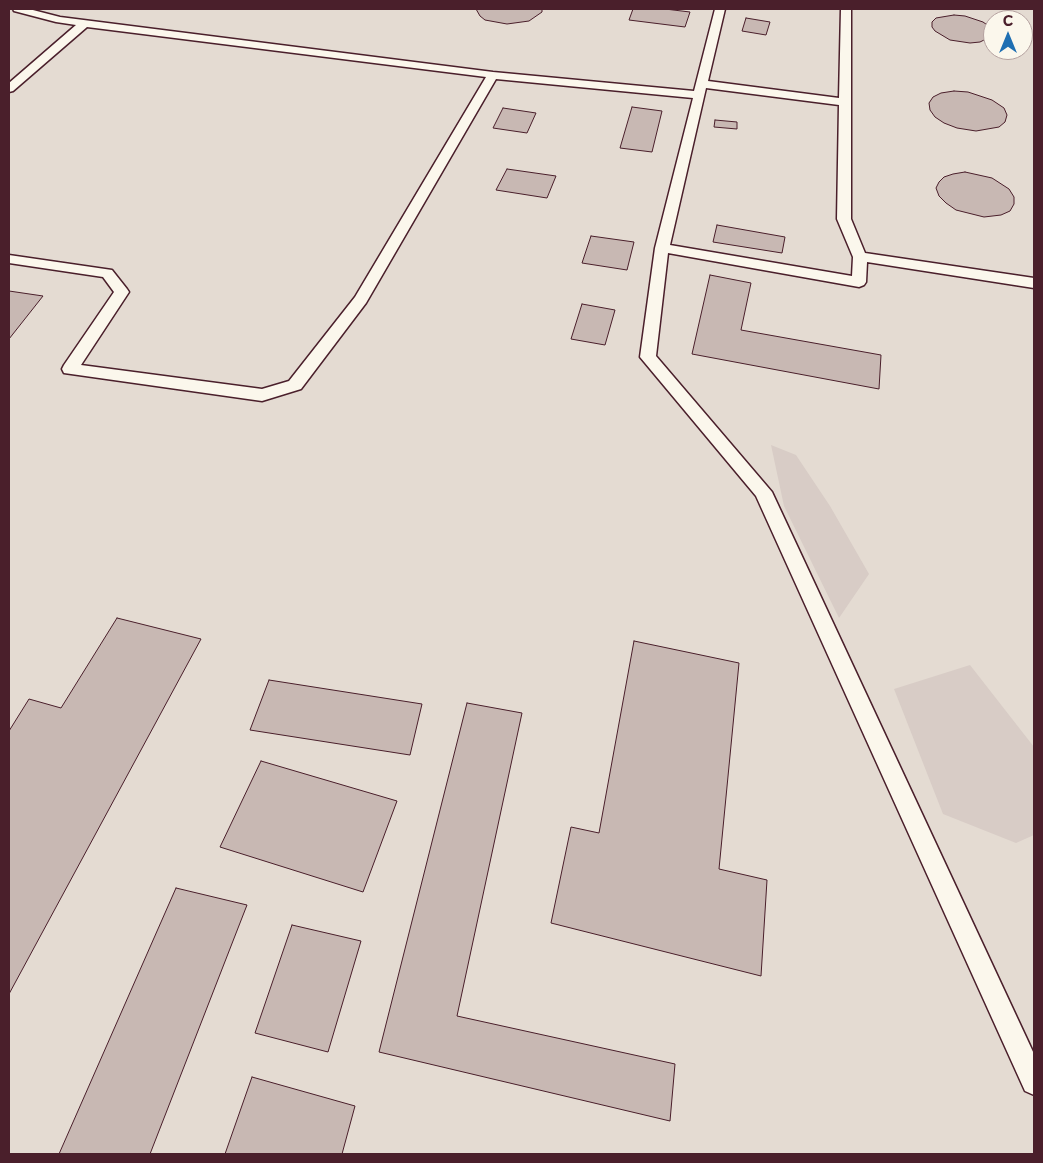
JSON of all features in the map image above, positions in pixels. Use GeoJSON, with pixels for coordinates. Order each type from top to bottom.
{"type":"FeatureCollection","features":[{"type":"Feature","properties":{"kind":"lane"},"geometry":{"type":"LineString","coordinates":[[18,9],[84,24],[493,75],[845,102]]}},
{"type":"Feature","properties":{"kind":"lane"},"geometry":{"type":"LineString","coordinates":[[720,9],[662,248],[648,357],[764,492],[1034,1082]]}},
{"type":"Feature","properties":{"kind":"lane"},"geometry":{"type":"LineString","coordinates":[[662,248],[859,282],[860,257],[844,219],[846,9]]}},
{"type":"Feature","properties":{"kind":"lane"},"geometry":{"type":"LineString","coordinates":[[9,89],[84,24]]}},
{"type":"Feature","properties":{"kind":"lane"},"geometry":{"type":"LineString","coordinates":[[9,259],[107,273],[122,292],[70,369],[262,395],[295,385],[361,300],[493,75]]}},
{"type":"Feature","properties":{"kind":"lane"},"geometry":{"type":"LineString","coordinates":[[860,257],[1034,283]]}},
{"type":"Feature","properties":{"kind":"shaded area"},"geometry":{"type":"Polygon","coordinates":[[[9,9],[1034,9],[1034,1154],[9,1154],[9,9]]]}},
{"type":"Feature","properties":{"kind":"shaded area"},"geometry":{"type":"Polygon","coordinates":[[[771,445],[796,455],[830,506],[869,574],[839,618],[784,506],[771,445]]]}},
{"type":"Feature","properties":{"kind":"shaded area"},"geometry":{"type":"Polygon","coordinates":[[[970,665],[1034,747],[1034,835],[1016,843],[943,814],[894,689],[970,665]]]}},
{"type":"Feature","properties":{"kind":"building"},"geometry":{"type":"Polygon","coordinates":[[[476,9],[542,9],[542,12],[529,21],[507,24],[485,20],[476,9]]]}},
{"type":"Feature","properties":{"kind":"building"},"geometry":{"type":"Polygon","coordinates":[[[633,9],[665,9],[690,12],[685,27],[629,20],[633,9]]]}},
{"type":"Feature","properties":{"kind":"building"},"geometry":{"type":"Polygon","coordinates":[[[954,15],[965,16],[983,22],[983,40],[970,43],[950,40],[932,27],[932,22],[936,18],[954,15]]]}},
{"type":"Feature","properties":{"kind":"building"},"geometry":{"type":"Polygon","coordinates":[[[746,18],[770,22],[766,35],[742,31],[746,18]]]}},
{"type":"Feature","properties":{"kind":"building"},"geometry":{"type":"Polygon","coordinates":[[[954,91],[968,92],[992,100],[1004,108],[1007,115],[1005,122],[999,127],[976,131],[957,128],[944,123],[935,117],[930,110],[929,103],[933,97],[941,93],[954,91]]]}},
{"type":"Feature","properties":{"kind":"building"},"geometry":{"type":"Polygon","coordinates":[[[632,107],[662,111],[652,152],[620,148],[632,107]]]}},
{"type":"Feature","properties":{"kind":"building"},"geometry":{"type":"Polygon","coordinates":[[[503,108],[536,113],[527,133],[493,128],[503,108]]]}},
{"type":"Feature","properties":{"kind":"building"},"geometry":{"type":"Polygon","coordinates":[[[715,120],[737,122],[737,129],[714,127],[715,120]]]}},
{"type":"Feature","properties":{"kind":"building"},"geometry":{"type":"Polygon","coordinates":[[[507,169],[556,176],[547,198],[496,190],[507,169]]]}},
{"type":"Feature","properties":{"kind":"building"},"geometry":{"type":"Polygon","coordinates":[[[965,172],[992,178],[1009,189],[1014,197],[1014,204],[1010,211],[1001,215],[984,217],[956,210],[946,203],[939,196],[936,188],[939,182],[944,177],[965,172]]]}},
{"type":"Feature","properties":{"kind":"building"},"geometry":{"type":"Polygon","coordinates":[[[717,225],[785,237],[782,253],[713,242],[717,225]]]}},
{"type":"Feature","properties":{"kind":"building"},"geometry":{"type":"Polygon","coordinates":[[[591,236],[634,242],[627,270],[582,263],[591,236]]]}},
{"type":"Feature","properties":{"kind":"building"},"geometry":{"type":"Polygon","coordinates":[[[710,275],[751,283],[741,330],[881,355],[879,389],[692,354],[710,275]]]}},
{"type":"Feature","properties":{"kind":"building"},"geometry":{"type":"Polygon","coordinates":[[[9,291],[43,296],[9,339],[9,291]]]}},
{"type":"Feature","properties":{"kind":"building"},"geometry":{"type":"Polygon","coordinates":[[[582,304],[615,310],[605,345],[571,339],[582,304]]]}},
{"type":"Feature","properties":{"kind":"building"},"geometry":{"type":"Polygon","coordinates":[[[117,618],[201,639],[9,994],[9,731],[29,699],[61,708],[117,618]]]}},
{"type":"Feature","properties":{"kind":"building"},"geometry":{"type":"Polygon","coordinates":[[[634,641],[739,663],[719,869],[767,880],[761,976],[551,923],[571,827],[599,833],[634,641]]]}},
{"type":"Feature","properties":{"kind":"building"},"geometry":{"type":"Polygon","coordinates":[[[269,680],[422,704],[410,755],[250,730],[269,680]]]}},
{"type":"Feature","properties":{"kind":"building"},"geometry":{"type":"Polygon","coordinates":[[[467,703],[522,713],[457,1016],[675,1064],[670,1121],[379,1052],[467,703]]]}},
{"type":"Feature","properties":{"kind":"building"},"geometry":{"type":"Polygon","coordinates":[[[261,761],[397,801],[363,892],[220,847],[261,761]]]}},
{"type":"Feature","properties":{"kind":"building"},"geometry":{"type":"Polygon","coordinates":[[[176,888],[247,905],[150,1154],[59,1154],[176,888]]]}},
{"type":"Feature","properties":{"kind":"building"},"geometry":{"type":"Polygon","coordinates":[[[292,925],[361,941],[328,1052],[255,1033],[292,925]]]}},
{"type":"Feature","properties":{"kind":"building"},"geometry":{"type":"Polygon","coordinates":[[[252,1077],[355,1106],[342,1154],[225,1154],[252,1077]]]}}]}
